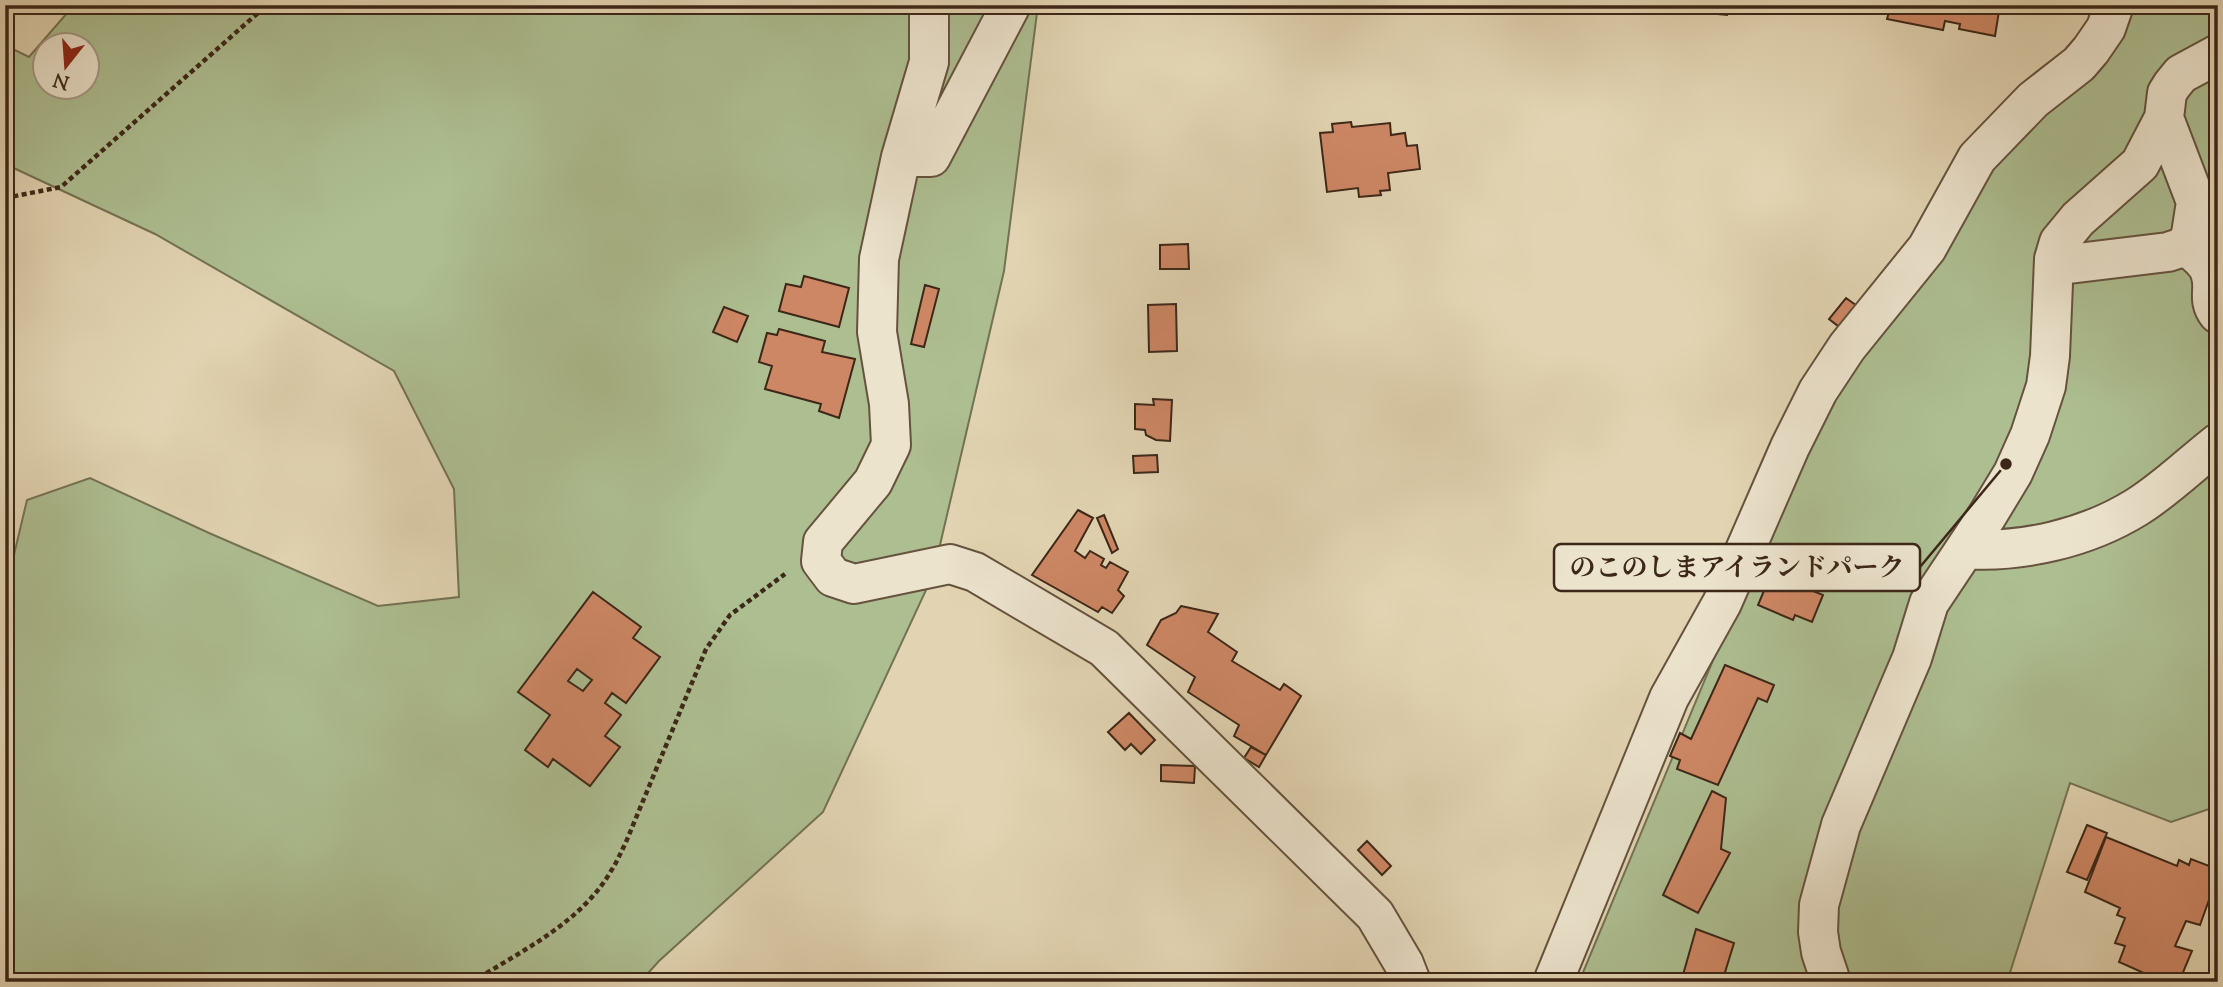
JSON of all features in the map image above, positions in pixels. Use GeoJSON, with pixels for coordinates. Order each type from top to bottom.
{"type":"FeatureCollection","features":[{"type":"Feature","properties":{"kind":"street"},"geometry":{"type":"LineString","coordinates":[[929,5],[929,62],[901,157],[879,259],[877,332],[889,404],[891,445],[873,482],[823,542],[821,561],[834,577],[854,584],[922,568],[950,565],[975,572],[1104,648],[1375,915],[1404,964],[1411,982]]}},
{"type":"Feature","properties":{"kind":"street"},"geometry":{"type":"LineString","coordinates":[[901,157],[931,157],[1011,5]]}},
{"type":"Feature","properties":{"kind":"street"},"geometry":{"type":"LineString","coordinates":[[1553,982],[1669,698],[1722,603],[1790,447],[1818,391],[1847,347],[1927,248],[1977,158],[2033,100],[2079,64],[2106,28],[2114,5]]}},
{"type":"Feature","properties":{"kind":"street"},"geometry":{"type":"LineString","coordinates":[[1831,982],[1821,952],[1818,932],[1819,905],[1841,825],[1912,658],[1929,603],[2013,473],[2030,435],[2046,386],[2054,260],[2059,242],[2078,219],[2140,164],[2164,118],[2167,93],[2172,85],[2181,75],[2218,54]]}},
{"type":"Feature","properties":{"kind":"street"},"geometry":{"type":"LineString","coordinates":[[2164,118],[2196,202],[2193,225],[2186,246]]}},
{"type":"Feature","properties":{"kind":"street"},"geometry":{"type":"LineString","coordinates":[[2054,260],[2069,264],[2168,252],[2186,246]]}},
{"type":"Feature","properties":{"kind":"street"},"geometry":{"type":"LineString","coordinates":[[2186,246],[2200,257],[2211,272],[2210,298],[2218,314]]}},
{"type":"Feature","properties":{"kind":"street"},"geometry":{"type":"LineString","coordinates":[[1965,549],[1988,551],[2012,548],[2068,537],[2103,525],[2137,506],[2218,443]]}},
{"type":"Feature","properties":{"kind":"path"},"geometry":{"type":"LineString","coordinates":[[5,198],[61,187],[267,5]]}},
{"type":"Feature","properties":{"kind":"path"},"geometry":{"type":"LineString","coordinates":[[472,982],[553,932],[589,900],[611,872],[626,842],[706,649],[730,615],[770,588],[823,542]]}},
{"type":"Feature","properties":{"kind":"green space"},"geometry":{"type":"Polygon","coordinates":[[[74,5],[1038,5],[1004,271],[933,575],[823,812],[659,961],[640,982],[5,982],[5,561],[13,559],[27,500],[90,478],[378,606],[459,597],[454,489],[394,371],[155,234],[5,164],[5,45],[29,57],[32,54],[32,102],[102,102],[102,32],[51,32],[74,5]]]}},
{"type":"Feature","properties":{"kind":"green space"},"geometry":{"type":"Polygon","coordinates":[[[2124,5],[2218,5],[2218,806],[2171,822],[2070,783],[2007,982],[1579,982],[1813,420],[1977,172],[2124,5]]]}},
{"type":"Feature","properties":{"kind":"building"},"geometry":{"type":"Polygon","coordinates":[[[1666,5],[1728,5],[1727,15],[1666,9],[1666,5]]]}},
{"type":"Feature","properties":{"kind":"building"},"geometry":{"type":"Polygon","coordinates":[[[1871,5],[2000,5],[1995,36],[1959,29],[1960,24],[1945,21],[1943,30],[1887,19],[1889,12],[1871,8],[1871,5]]]}},
{"type":"Feature","properties":{"kind":"building"},"geometry":{"type":"Polygon","coordinates":[[[1351,122],[1352,127],[1390,123],[1391,135],[1405,133],[1407,146],[1417,145],[1420,169],[1388,173],[1390,190],[1380,191],[1381,195],[1359,197],[1358,188],[1327,192],[1320,133],[1333,132],[1332,124],[1351,122]]]}},
{"type":"Feature","properties":{"kind":"building"},"geometry":{"type":"Polygon","coordinates":[[[1188,244],[1189,269],[1160,269],[1160,245],[1188,244]]]}},
{"type":"Feature","properties":{"kind":"building"},"geometry":{"type":"Polygon","coordinates":[[[804,276],[849,288],[839,327],[779,311],[786,284],[801,287],[804,276]]]}},
{"type":"Feature","properties":{"kind":"building"},"geometry":{"type":"Polygon","coordinates":[[[925,285],[939,289],[924,347],[911,344],[925,285]]]}},
{"type":"Feature","properties":{"kind":"building"},"geometry":{"type":"Polygon","coordinates":[[[1846,298],[1864,311],[1847,333],[1829,319],[1846,298]]]}},
{"type":"Feature","properties":{"kind":"building"},"geometry":{"type":"Polygon","coordinates":[[[1176,304],[1177,351],[1149,352],[1148,305],[1176,304]]]}},
{"type":"Feature","properties":{"kind":"building"},"geometry":{"type":"Polygon","coordinates":[[[724,307],[748,316],[737,342],[713,332],[724,307]]]}},
{"type":"Feature","properties":{"kind":"building"},"geometry":{"type":"Polygon","coordinates":[[[779,329],[825,341],[822,352],[855,359],[839,418],[819,411],[821,404],[765,389],[772,366],[759,362],[767,333],[777,335],[779,329]]]}},
{"type":"Feature","properties":{"kind":"building"},"geometry":{"type":"Polygon","coordinates":[[[1153,399],[1172,400],[1170,441],[1156,440],[1146,435],[1145,430],[1135,429],[1135,404],[1154,405],[1153,399]]]}},
{"type":"Feature","properties":{"kind":"building"},"geometry":{"type":"Polygon","coordinates":[[[1157,455],[1158,472],[1134,473],[1133,456],[1157,455]]]}},
{"type":"Feature","properties":{"kind":"building"},"geometry":{"type":"Polygon","coordinates":[[[1078,510],[1093,518],[1075,551],[1085,558],[1090,551],[1104,559],[1101,565],[1106,568],[1110,562],[1128,572],[1118,590],[1124,596],[1112,613],[1102,607],[1098,612],[1032,575],[1078,510]]]}},
{"type":"Feature","properties":{"kind":"building"},"geometry":{"type":"Polygon","coordinates":[[[1104,515],[1118,549],[1112,553],[1097,518],[1104,515]]]}},
{"type":"Feature","properties":{"kind":"building"},"geometry":{"type":"Polygon","coordinates":[[[1771,574],[1823,595],[1812,622],[1795,615],[1793,620],[1758,605],[1771,574]]]}},
{"type":"Feature","properties":{"kind":"building"},"geometry":{"type":"Polygon","coordinates":[[[593,592],[641,627],[633,638],[660,657],[626,703],[612,693],[605,703],[621,715],[605,736],[620,747],[590,786],[553,759],[548,767],[525,750],[550,715],[518,692],[593,592]],[[577,669],[568,681],[583,691],[592,680],[577,669]]]}},
{"type":"Feature","properties":{"kind":"building"},"geometry":{"type":"Polygon","coordinates":[[[1181,606],[1218,614],[1208,632],[1237,652],[1232,661],[1280,690],[1284,684],[1301,696],[1266,755],[1234,736],[1239,725],[1188,692],[1195,677],[1147,645],[1161,620],[1176,613],[1181,606]]]}},
{"type":"Feature","properties":{"kind":"building"},"geometry":{"type":"Polygon","coordinates":[[[1725,665],[1774,685],[1767,702],[1758,698],[1718,785],[1677,769],[1680,760],[1670,756],[1680,733],[1691,739],[1725,665]]]}},
{"type":"Feature","properties":{"kind":"building"},"geometry":{"type":"Polygon","coordinates":[[[1129,713],[1155,740],[1141,754],[1131,744],[1125,750],[1108,732],[1129,713]]]}},
{"type":"Feature","properties":{"kind":"building"},"geometry":{"type":"Polygon","coordinates":[[[1251,747],[1266,755],[1259,767],[1244,758],[1251,747]]]}},
{"type":"Feature","properties":{"kind":"building"},"geometry":{"type":"Polygon","coordinates":[[[1161,765],[1195,766],[1194,783],[1161,781],[1161,765]]]}},
{"type":"Feature","properties":{"kind":"building"},"geometry":{"type":"Polygon","coordinates":[[[1712,791],[1726,798],[1721,849],[1730,853],[1698,913],[1663,895],[1712,791]]]}},
{"type":"Feature","properties":{"kind":"building"},"geometry":{"type":"Polygon","coordinates":[[[2087,825],[2107,833],[2087,880],[2067,872],[2087,825]]]}},
{"type":"Feature","properties":{"kind":"building"},"geometry":{"type":"Polygon","coordinates":[[[2106,837],[2177,866],[2179,860],[2189,865],[2191,859],[2212,867],[2210,873],[2218,875],[2200,925],[2186,921],[2175,946],[2192,951],[2179,982],[2164,982],[2119,962],[2125,946],[2115,943],[2125,918],[2117,915],[2120,908],[2085,892],[2106,837]]]}},
{"type":"Feature","properties":{"kind":"building"},"geometry":{"type":"Polygon","coordinates":[[[1367,841],[1391,866],[1382,875],[1358,850],[1367,841]]]}},
{"type":"Feature","properties":{"kind":"building"},"geometry":{"type":"Polygon","coordinates":[[[1696,929],[1734,943],[1722,982],[1681,982],[1696,929]]]}},
{"type":"Feature","properties":{"kind":"place","name":"のこのしまアイランドパーク"},"geometry":{"type":"Point","coordinates":[2006,464]}}]}
